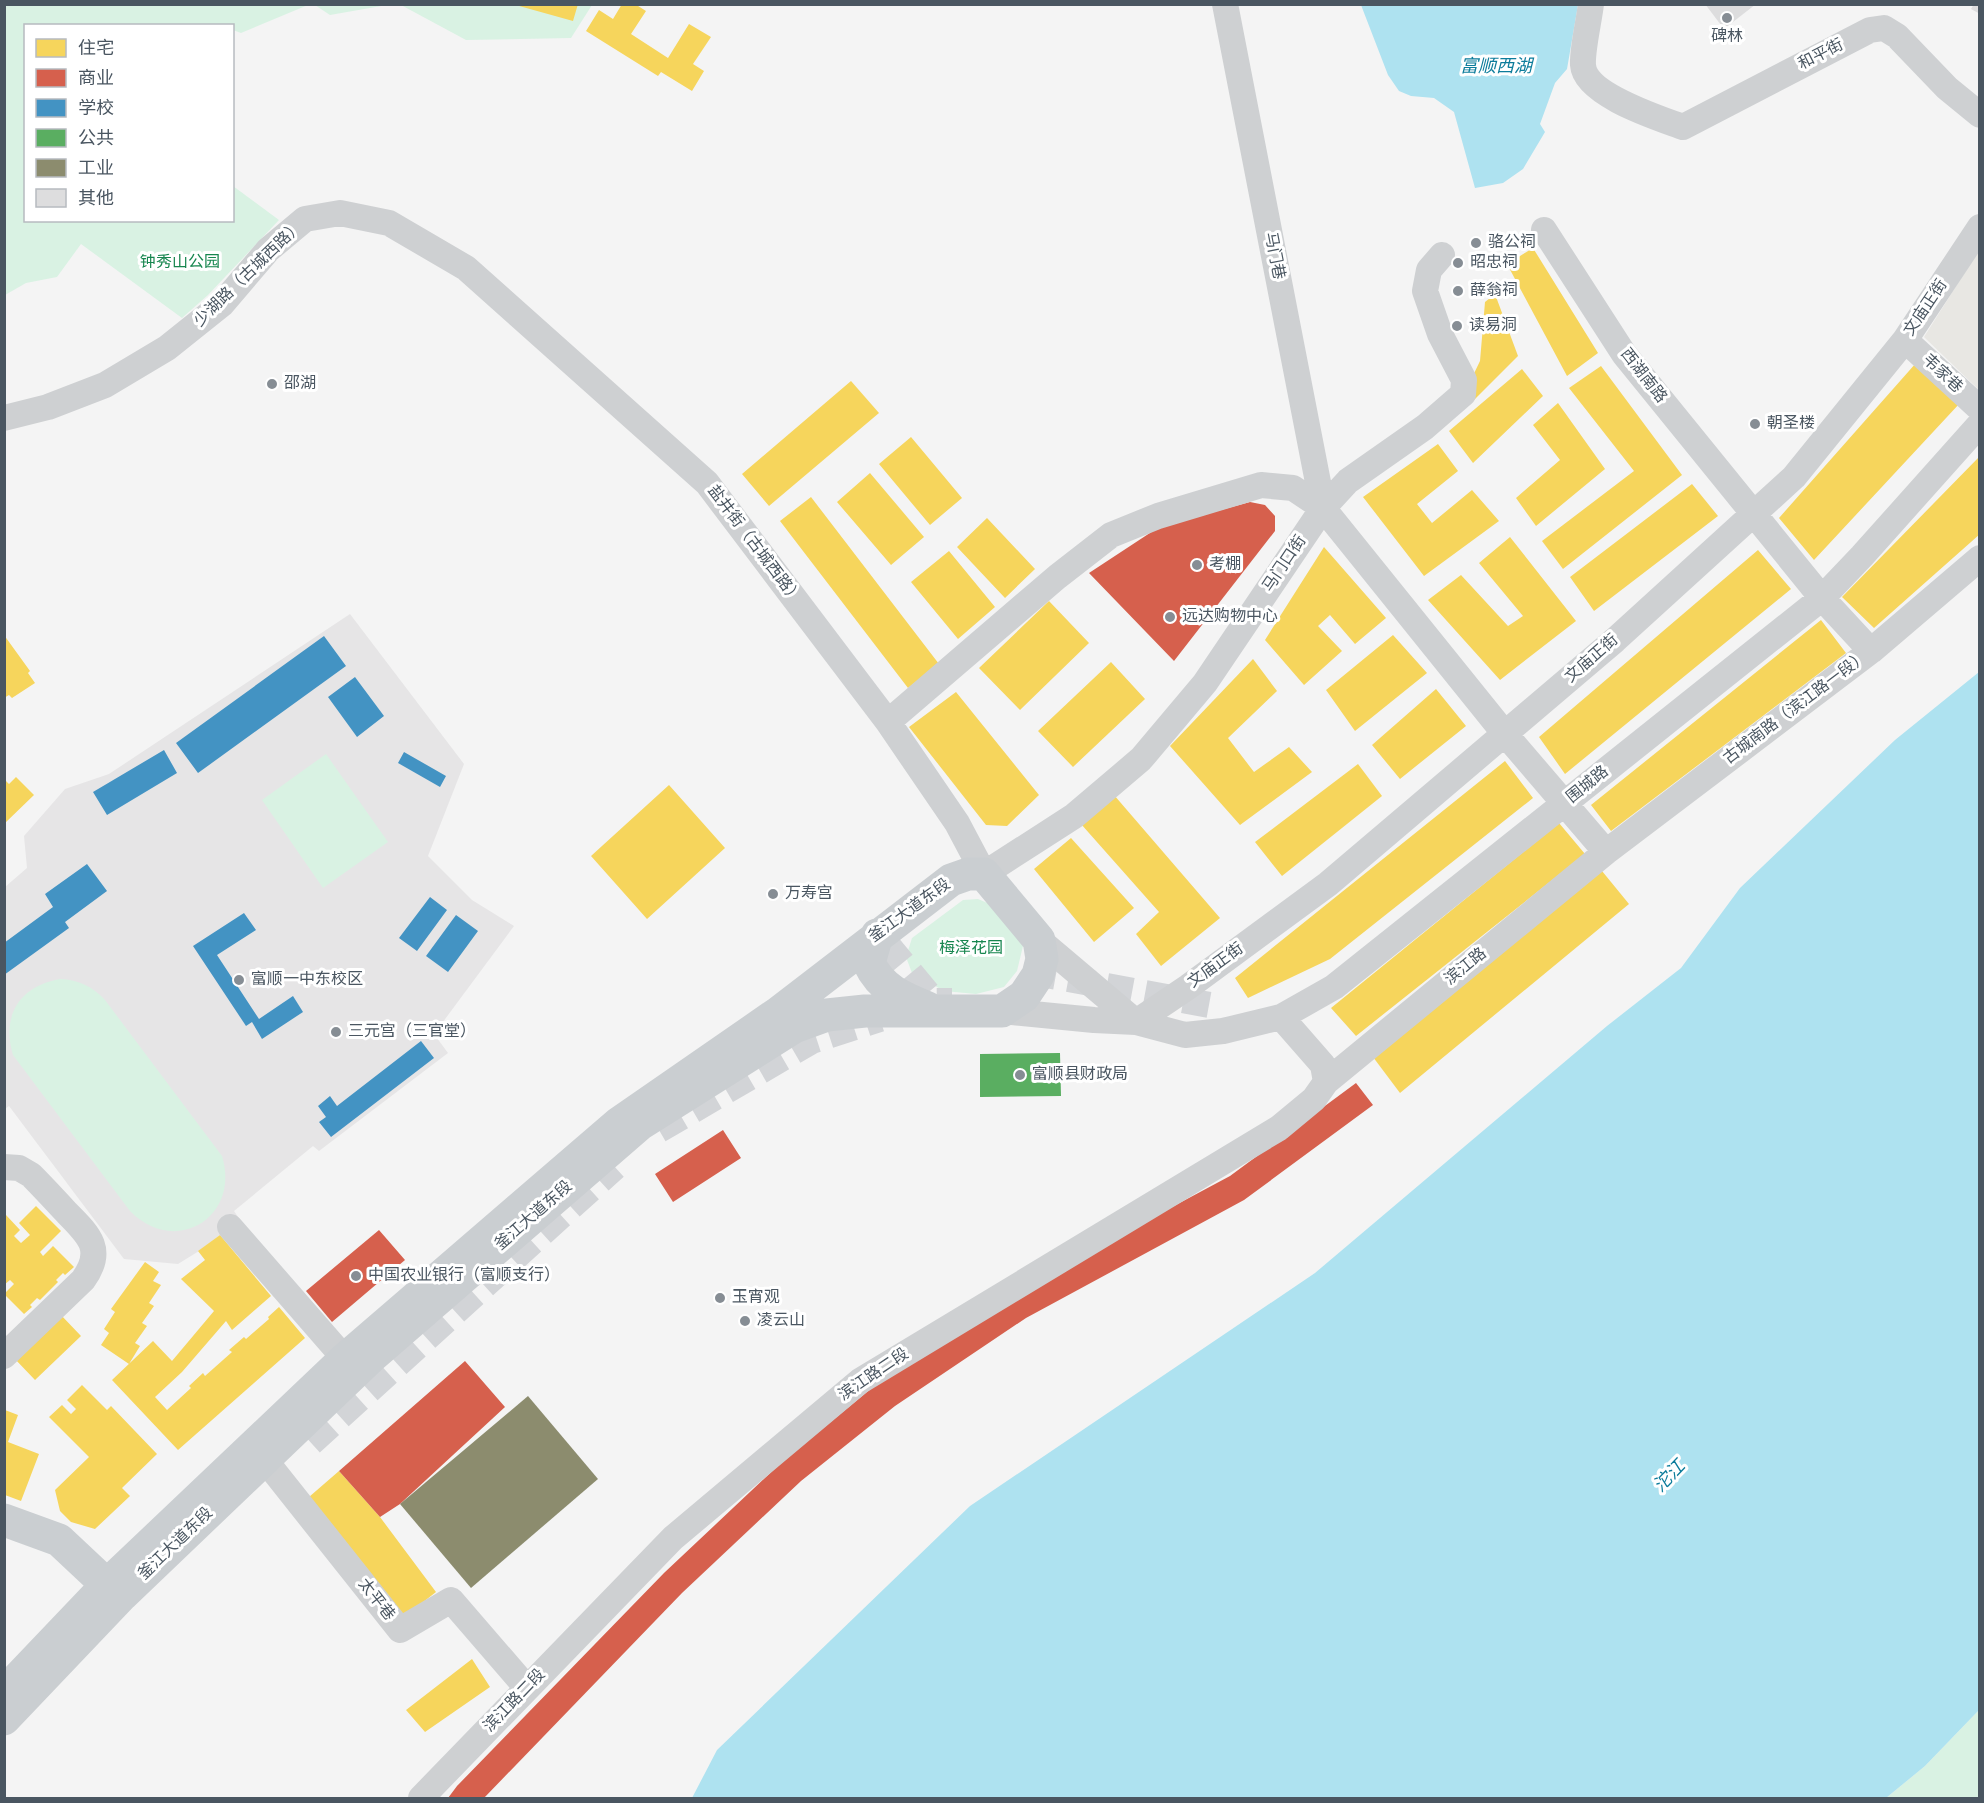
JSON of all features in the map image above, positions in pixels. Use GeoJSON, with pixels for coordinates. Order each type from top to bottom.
{"type":"FeatureCollection","features":[{"type":"Feature","properties":{"kind":"main road","name":"釜江大道东段"},"geometry":{"type":"LineString","coordinates":[[7,1700],[107,1585],[345,1359],[619,1123],[778,1013],[951,880],[968,874],[984,874]]}},
{"type":"Feature","properties":{"kind":"main road"},"geometry":{"type":"LineString","coordinates":[[984,874],[1039,940],[1042,959],[1038,975],[1024,996],[1002,1011]]}},
{"type":"Feature","properties":{"kind":"main road"},"geometry":{"type":"LineString","coordinates":[[877,935],[869,963],[876,977],[890,989],[938,1012]]}},
{"type":"Feature","properties":{"kind":"main road","name":"釜江大道东段"},"geometry":{"type":"LineString","coordinates":[[7,1700],[122,1595],[371,1357],[640,1124],[794,1027],[826,1015],[865,1011],[1002,1011]]}},
{"type":"Feature","properties":{"kind":"main road"},"geometry":{"type":"LineString","coordinates":[[4,1520],[59,1540],[107,1585]]}},
{"type":"Feature","properties":{"kind":"street","name":"马门巷"},"geometry":{"type":"LineString","coordinates":[[1224,4],[1323,508]]}},
{"type":"Feature","properties":{"kind":"street","name":"和平街"},"geometry":{"type":"LineString","coordinates":[[1591,4],[1583,65],[1587,78],[1605,92],[1642,113],[1683,127],[1870,30],[1884,28],[1897,36],[1947,88],[1980,115]]}},
{"type":"Feature","properties":{"kind":"street","name":"少湖路（古城西路）"},"geometry":{"type":"LineString","coordinates":[[8,419],[48,407],[105,385],[167,348],[222,304],[268,250],[305,219],[340,213],[390,224],[466,268]]}},
{"type":"Feature","properties":{"kind":"street","name":"文庙正街"},"geometry":{"type":"LineString","coordinates":[[1136,1022],[1188,987],[1328,884],[1615,640],[1794,477],[1905,340],[1980,227]]}},
{"type":"Feature","properties":{"kind":"street","name":"西湖南路"},"geometry":{"type":"LineString","coordinates":[[1545,230],[1624,354],[1822,598],[1871,651]]}},
{"type":"Feature","properties":{"kind":"street","name":"马门口街"},"geometry":{"type":"LineString","coordinates":[[984,874],[1074,816],[1141,759],[1205,683],[1323,508],[1348,481],[1425,427],[1463,394],[1464,381],[1440,334],[1425,291],[1429,270],[1442,255]]}},
{"type":"Feature","properties":{"kind":"street","name":"盐井街（古城西路）"},"geometry":{"type":"LineString","coordinates":[[466,268],[707,483],[888,722],[957,824],[984,874]]}},
{"type":"Feature","properties":{"kind":"street","name":"韦家巷"},"geometry":{"type":"LineString","coordinates":[[1905,340],[1980,409]]}},
{"type":"Feature","properties":{"kind":"street","name":"围城路"},"geometry":{"type":"LineString","coordinates":[[1136,1022],[1185,1035],[1223,1031],[1281,1017],[1334,987],[1822,598],[1980,424]]}},
{"type":"Feature","properties":{"kind":"street"},"geometry":{"type":"LineString","coordinates":[[888,722],[1057,577],[1111,535],[1158,516],[1260,485],[1293,488],[1323,508],[1505,734],[1606,852]]}},
{"type":"Feature","properties":{"kind":"street","name":"古城南路（滨江路一段）"},"geometry":{"type":"LineString","coordinates":[[1606,852],[1871,651],[1980,558]]}},
{"type":"Feature","properties":{"kind":"street","name":"滨江路"},"geometry":{"type":"LineString","coordinates":[[1326,1082],[1606,852]]}},
{"type":"Feature","properties":{"kind":"street"},"geometry":{"type":"LineString","coordinates":[[1039,940],[1136,1022]]}},
{"type":"Feature","properties":{"kind":"street"},"geometry":{"type":"LineString","coordinates":[[1002,1011],[1136,1022]]}},
{"type":"Feature","properties":{"kind":"street"},"geometry":{"type":"LineString","coordinates":[[1281,1017],[1323,1065],[1326,1082]]}},
{"type":"Feature","properties":{"kind":"street","name":"滨江路二段"},"geometry":{"type":"LineString","coordinates":[[421,1798],[673,1538],[860,1381],[1279,1128],[1314,1099],[1326,1082]]}},
{"type":"Feature","properties":{"kind":"street"},"geometry":{"type":"LineString","coordinates":[[4,1167],[19,1168],[31,1175],[90,1238],[94,1258],[91,1269],[83,1280],[4,1356]]}},
{"type":"Feature","properties":{"kind":"street"},"geometry":{"type":"LineString","coordinates":[[230,1227],[345,1359]]}},
{"type":"Feature","properties":{"kind":"street","name":"太平巷"},"geometry":{"type":"LineString","coordinates":[[264,1460],[400,1630],[451,1600],[527,1688]]}},
{"type":"Feature","properties":{"kind":"shaded area"},"geometry":{"type":"Polygon","coordinates":[[[1979,250],[1979,390],[1924,337],[1979,250]]]}},
{"type":"Feature","properties":{"kind":"shaded area","name":"富顺一中东校区"},"geometry":{"type":"Polygon","coordinates":[[[350,614],[464,764],[428,856],[472,900],[514,926],[434,1034],[448,1053],[319,1151],[313,1146],[234,1211],[240,1220],[199,1251],[178,1264],[124,1259],[9,1106],[5,1109],[5,887],[27,868],[24,836],[65,789],[109,774],[350,614]]]}},
{"type":"Feature","properties":{"kind":"green space","name":"钟秀山公园"},"geometry":{"type":"Polygon","coordinates":[[[5,5],[308,5],[241,33],[234,30],[234,24],[24,24],[24,222],[234,222],[234,187],[279,220],[208,295],[182,318],[81,244],[57,277],[26,283],[5,295],[5,5]]]}},
{"type":"Feature","properties":{"kind":"green space"},"geometry":{"type":"Polygon","coordinates":[[[315,5],[387,5],[330,15],[315,5]]]}},
{"type":"Feature","properties":{"kind":"green space"},"geometry":{"type":"Polygon","coordinates":[[[401,5],[592,5],[571,38],[466,40],[401,5]]]}},
{"type":"Feature","properties":{"kind":"green space"},"geometry":{"type":"Polygon","coordinates":[[[326,754],[388,842],[323,888],[262,800],[326,754]]]}},
{"type":"Feature","properties":{"kind":"green space","name":"梅泽花园"},"geometry":{"type":"Polygon","coordinates":[[[978,899],[997,907],[1023,946],[1017,971],[1004,987],[976,994],[944,991],[912,973],[906,957],[912,938],[963,900],[978,899]]]}},
{"type":"Feature","properties":{"kind":"green space"},"geometry":{"type":"Polygon","coordinates":[[[60,979],[85,985],[105,1000],[222,1156],[225,1178],[222,1197],[213,1213],[200,1224],[184,1230],[166,1231],[148,1224],[130,1211],[13,1055],[10,1027],[17,1005],[34,988],[60,979]]]}},
{"type":"Feature","properties":{"kind":"green space"},"geometry":{"type":"Polygon","coordinates":[[[1979,1710],[1979,1798],[1886,1798],[1925,1766],[1979,1710]]]}},
{"type":"Feature","properties":{"kind":"water","name":"富顺西湖"},"geometry":{"type":"Polygon","coordinates":[[[1361,5],[1578,5],[1567,69],[1555,83],[1540,124],[1545,132],[1523,169],[1503,183],[1475,188],[1454,112],[1434,98],[1411,96],[1399,91],[1388,75],[1361,5]]]}},
{"type":"Feature","properties":{"kind":"water","name":"沱江"},"geometry":{"type":"Polygon","coordinates":[[[1979,672],[1979,1710],[1925,1766],[1886,1798],[692,1798],[717,1750],[970,1506],[1315,1273],[1607,1026],[1681,968],[1740,888],[1895,740],[1979,672]]]}},
{"type":"Feature","properties":{"kind":"building: 住宅"},"geometry":{"type":"Polygon","coordinates":[[[512,4],[578,4],[573,21],[512,4]]]}},
{"type":"Feature","properties":{"kind":"building: 住宅"},"geometry":{"type":"Polygon","coordinates":[[[622,4],[635,4],[646,11],[631,34],[668,58],[689,24],[711,37],[693,64],[704,71],[692,91],[661,72],[658,76],[586,31],[599,10],[613,19],[622,4]]]}},
{"type":"Feature","properties":{"kind":"building: 住宅"},"geometry":{"type":"Polygon","coordinates":[[[1533,248],[1598,353],[1567,376],[1507,264],[1533,248]]]}},
{"type":"Feature","properties":{"kind":"building: 住宅"},"geometry":{"type":"Polygon","coordinates":[[[1495,294],[1518,356],[1470,404],[1467,388],[1480,361],[1485,302],[1495,294]]]}},
{"type":"Feature","properties":{"kind":"building: 住宅"},"geometry":{"type":"Polygon","coordinates":[[[1916,363],[1960,403],[1814,560],[1779,518],[1916,363]]]}},
{"type":"Feature","properties":{"kind":"building: 住宅"},"geometry":{"type":"Polygon","coordinates":[[[1601,366],[1682,475],[1563,569],[1542,541],[1634,471],[1569,388],[1601,366]]]}},
{"type":"Feature","properties":{"kind":"building: 住宅"},"geometry":{"type":"Polygon","coordinates":[[[1522,369],[1543,396],[1473,463],[1449,431],[1522,369]]]}},
{"type":"Feature","properties":{"kind":"building: 住宅"},"geometry":{"type":"Polygon","coordinates":[[[851,381],[879,413],[769,506],[742,474],[851,381]]]}},
{"type":"Feature","properties":{"kind":"building: 住宅"},"geometry":{"type":"Polygon","coordinates":[[[1558,403],[1605,469],[1536,526],[1516,498],[1560,460],[1533,425],[1558,403]]]}},
{"type":"Feature","properties":{"kind":"building: 住宅"},"geometry":{"type":"Polygon","coordinates":[[[911,437],[962,498],[930,525],[879,464],[911,437]]]}},
{"type":"Feature","properties":{"kind":"building: 住宅"},"geometry":{"type":"Polygon","coordinates":[[[1438,444],[1458,471],[1417,504],[1432,523],[1472,490],[1499,521],[1424,576],[1363,497],[1438,444]]]}},
{"type":"Feature","properties":{"kind":"building: 住宅"},"geometry":{"type":"Polygon","coordinates":[[[1980,456],[1980,534],[1874,628],[1842,597],[1980,456]]]}},
{"type":"Feature","properties":{"kind":"building: 住宅"},"geometry":{"type":"Polygon","coordinates":[[[870,473],[924,537],[891,565],[837,502],[870,473]]]}},
{"type":"Feature","properties":{"kind":"building: 住宅"},"geometry":{"type":"Polygon","coordinates":[[[1692,484],[1718,516],[1594,611],[1570,577],[1692,484]]]}},
{"type":"Feature","properties":{"kind":"building: 住宅"},"geometry":{"type":"Polygon","coordinates":[[[811,497],[939,664],[908,688],[780,521],[811,497]]]}},
{"type":"Feature","properties":{"kind":"building: 住宅"},"geometry":{"type":"Polygon","coordinates":[[[987,518],[1035,569],[1005,598],[957,547],[987,518]]]}},
{"type":"Feature","properties":{"kind":"building: 住宅"},"geometry":{"type":"Polygon","coordinates":[[[1510,537],[1576,621],[1500,680],[1428,600],[1461,575],[1508,626],[1523,616],[1479,563],[1510,537]]]}},
{"type":"Feature","properties":{"kind":"building: 住宅"},"geometry":{"type":"Polygon","coordinates":[[[1324,547],[1386,618],[1355,644],[1330,615],[1318,626],[1342,651],[1304,685],[1265,640],[1324,547]]]}},
{"type":"Feature","properties":{"kind":"building: 住宅"},"geometry":{"type":"Polygon","coordinates":[[[1758,550],[1791,589],[1565,774],[1539,737],[1758,550]]]}},
{"type":"Feature","properties":{"kind":"building: 住宅"},"geometry":{"type":"Polygon","coordinates":[[[949,551],[995,607],[958,639],[911,582],[949,551]]]}},
{"type":"Feature","properties":{"kind":"building: 住宅"},"geometry":{"type":"Polygon","coordinates":[[[1049,601],[1089,643],[1020,710],[979,668],[1049,601]]]}},
{"type":"Feature","properties":{"kind":"building: 住宅"},"geometry":{"type":"Polygon","coordinates":[[[1821,620],[1846,653],[1611,831],[1591,805],[1821,620]]]}},
{"type":"Feature","properties":{"kind":"building: 住宅"},"geometry":{"type":"Polygon","coordinates":[[[4,635],[30,671],[28,673],[35,683],[12,698],[9,695],[4,698],[4,635]]]}},
{"type":"Feature","properties":{"kind":"building: 住宅"},"geometry":{"type":"Polygon","coordinates":[[[1393,635],[1427,673],[1355,731],[1326,690],[1393,635]]]}},
{"type":"Feature","properties":{"kind":"building: 住宅"},"geometry":{"type":"Polygon","coordinates":[[[1253,659],[1277,691],[1228,738],[1254,772],[1289,747],[1312,772],[1240,825],[1170,746],[1253,659]]]}},
{"type":"Feature","properties":{"kind":"building: 住宅"},"geometry":{"type":"Polygon","coordinates":[[[1111,662],[1145,699],[1073,767],[1038,731],[1111,662]]]}},
{"type":"Feature","properties":{"kind":"building: 住宅"},"geometry":{"type":"Polygon","coordinates":[[[1436,689],[1466,726],[1400,779],[1372,745],[1436,689]]]}},
{"type":"Feature","properties":{"kind":"building: 住宅"},"geometry":{"type":"Polygon","coordinates":[[[956,692],[1039,795],[1007,826],[986,825],[909,727],[956,692]]]}},
{"type":"Feature","properties":{"kind":"building: 住宅"},"geometry":{"type":"Polygon","coordinates":[[[1505,761],[1533,798],[1330,959],[1248,998],[1235,978],[1505,761]]]}},
{"type":"Feature","properties":{"kind":"building: 住宅"},"geometry":{"type":"Polygon","coordinates":[[[1358,764],[1382,796],[1282,876],[1255,842],[1358,764]]]}},
{"type":"Feature","properties":{"kind":"building: 住宅"},"geometry":{"type":"Polygon","coordinates":[[[16,777],[34,795],[4,824],[4,783],[6,781],[9,784],[16,777]]]}},
{"type":"Feature","properties":{"kind":"building: 住宅"},"geometry":{"type":"Polygon","coordinates":[[[669,785],[725,848],[647,919],[591,856],[669,785]]]}},
{"type":"Feature","properties":{"kind":"building: 住宅"},"geometry":{"type":"Polygon","coordinates":[[[1114,795],[1220,918],[1161,966],[1136,934],[1159,912],[1081,824],[1114,795]]]}},
{"type":"Feature","properties":{"kind":"building: 住宅"},"geometry":{"type":"Polygon","coordinates":[[[1559,823],[1585,854],[1356,1036],[1331,1008],[1559,823]]]}},
{"type":"Feature","properties":{"kind":"building: 住宅"},"geometry":{"type":"Polygon","coordinates":[[[1071,838],[1134,908],[1094,942],[1034,869],[1071,838]]]}},
{"type":"Feature","properties":{"kind":"building: 住宅"},"geometry":{"type":"Polygon","coordinates":[[[1602,871],[1629,904],[1400,1093],[1373,1057],[1602,871]]]}},
{"type":"Feature","properties":{"kind":"building: 住宅"},"geometry":{"type":"Polygon","coordinates":[[[36,1206],[61,1231],[40,1252],[43,1256],[53,1246],[74,1267],[65,1275],[63,1273],[56,1280],[58,1282],[40,1300],[37,1298],[24,1314],[4,1294],[14,1284],[10,1280],[4,1285],[4,1216],[6,1215],[20,1230],[14,1236],[21,1243],[30,1235],[19,1223],[36,1206]]]}},
{"type":"Feature","properties":{"kind":"building: 住宅"},"geometry":{"type":"Polygon","coordinates":[[[220,1235],[271,1296],[232,1330],[226,1321],[182,1372],[155,1397],[167,1410],[191,1388],[189,1386],[203,1373],[205,1376],[232,1352],[229,1350],[244,1337],[246,1339],[279,1307],[305,1338],[178,1450],[112,1380],[153,1341],[172,1361],[214,1311],[181,1279],[205,1260],[198,1251],[220,1235]]]}},
{"type":"Feature","properties":{"kind":"building: 住宅"},"geometry":{"type":"Polygon","coordinates":[[[145,1262],[159,1272],[153,1281],[161,1285],[149,1303],[154,1306],[142,1323],[147,1326],[135,1343],[140,1346],[129,1364],[101,1345],[109,1333],[104,1329],[115,1312],[111,1309],[145,1262]]]}},
{"type":"Feature","properties":{"kind":"building: 住宅"},"geometry":{"type":"Polygon","coordinates":[[[60,1314],[81,1336],[35,1380],[14,1358],[60,1314]]]}},
{"type":"Feature","properties":{"kind":"building: 住宅"},"geometry":{"type":"Polygon","coordinates":[[[82,1385],[107,1410],[111,1406],[157,1454],[122,1488],[130,1496],[95,1529],[71,1522],[60,1511],[55,1490],[89,1457],[49,1417],[62,1405],[71,1414],[76,1409],[67,1400],[82,1385]]]}},
{"type":"Feature","properties":{"kind":"building: 住宅"},"geometry":{"type":"Polygon","coordinates":[[[5,1410],[18,1415],[8,1442],[39,1454],[21,1501],[5,1495],[5,1410]]]}},
{"type":"Feature","properties":{"kind":"building: 住宅"},"geometry":{"type":"Polygon","coordinates":[[[339,1471],[380,1517],[436,1592],[403,1618],[309,1497],[339,1471]]]}},
{"type":"Feature","properties":{"kind":"building: 住宅"},"geometry":{"type":"Polygon","coordinates":[[[472,1659],[490,1687],[425,1732],[406,1710],[472,1659]]]}},
{"type":"Feature","properties":{"kind":"building: 商业","name":"远达购物中心"},"geometry":{"type":"Polygon","coordinates":[[[1250,502],[1265,505],[1275,516],[1275,531],[1174,661],[1089,573],[1159,527],[1250,502]]]}},
{"type":"Feature","properties":{"kind":"building: 商业"},"geometry":{"type":"Polygon","coordinates":[[[1356,1083],[1373,1105],[1244,1200],[1026,1318],[895,1406],[801,1481],[682,1593],[484,1798],[448,1798],[457,1786],[664,1573],[784,1460],[878,1383],[1015,1291],[1230,1176],[1356,1083]]]}},
{"type":"Feature","properties":{"kind":"building: 商业"},"geometry":{"type":"Polygon","coordinates":[[[723,1130],[741,1158],[673,1202],[655,1174],[723,1130]]]}},
{"type":"Feature","properties":{"kind":"building: 商业","name":"中国农业银行（富顺支行）"},"geometry":{"type":"Polygon","coordinates":[[[379,1230],[405,1260],[332,1322],[306,1291],[379,1230]]]}},
{"type":"Feature","properties":{"kind":"building: 商业"},"geometry":{"type":"Polygon","coordinates":[[[465,1361],[505,1407],[400,1504],[380,1517],[339,1471],[465,1361]]]}},
{"type":"Feature","properties":{"kind":"building: 学校"},"geometry":{"type":"Polygon","coordinates":[[[324,636],[346,666],[198,773],[176,743],[324,636]]]}},
{"type":"Feature","properties":{"kind":"building: 学校"},"geometry":{"type":"Polygon","coordinates":[[[355,677],[384,716],[357,737],[328,697],[355,677]]]}},
{"type":"Feature","properties":{"kind":"building: 学校"},"geometry":{"type":"Polygon","coordinates":[[[164,750],[177,773],[107,815],[93,792],[164,750]]]}},
{"type":"Feature","properties":{"kind":"building: 学校"},"geometry":{"type":"Polygon","coordinates":[[[404,752],[446,776],[440,787],[398,763],[404,752]]]}},
{"type":"Feature","properties":{"kind":"building: 学校"},"geometry":{"type":"Polygon","coordinates":[[[87,864],[107,891],[65,922],[69,928],[4,975],[4,943],[53,907],[45,894],[87,864]]]}},
{"type":"Feature","properties":{"kind":"building: 学校"},"geometry":{"type":"Polygon","coordinates":[[[430,897],[447,910],[417,951],[399,938],[430,897]]]}},
{"type":"Feature","properties":{"kind":"building: 学校"},"geometry":{"type":"Polygon","coordinates":[[[244,913],[256,930],[217,955],[259,1019],[293,996],[303,1012],[262,1039],[252,1022],[246,1026],[193,946],[244,913]]]}},
{"type":"Feature","properties":{"kind":"building: 学校"},"geometry":{"type":"Polygon","coordinates":[[[456,915],[478,931],[448,972],[426,956],[456,915]]]}},
{"type":"Feature","properties":{"kind":"building: 学校"},"geometry":{"type":"Polygon","coordinates":[[[421,1041],[434,1058],[331,1137],[319,1122],[326,1117],[318,1106],[330,1096],[337,1106],[421,1041]]]}},
{"type":"Feature","properties":{"kind":"building: 公共","name":"富顺县财政局"},"geometry":{"type":"Polygon","coordinates":[[[1060,1053],[1061,1096],[980,1097],[980,1054],[1060,1053]]]}},
{"type":"Feature","properties":{"kind":"building: 工业"},"geometry":{"type":"Polygon","coordinates":[[[528,1396],[598,1479],[471,1588],[400,1504],[528,1396]]]}},
{"type":"Feature","properties":{"kind":"building: 其他","name":"碑林"},"geometry":{"type":"Polygon","coordinates":[[[1705,4],[1729,6],[1756,4],[1724,29],[1705,4]]]}},
{"type":"Feature","properties":{"kind":"building: 其他"},"geometry":{"type":"Polygon","coordinates":[[[1974,4],[1980,4],[1980,14],[1971,9],[1974,4]]]}},
{"type":"Feature","properties":{"kind":"tunnel"},"geometry":{"type":"LineString","coordinates":[[886,943],[934,1001],[952,1001]]}},
{"type":"Feature","properties":{"kind":"tunnel"},"geometry":{"type":"LineString","coordinates":[[1030,972],[1215,1006]]}},
{"type":"Feature","properties":{"kind":"tunnel"},"geometry":{"type":"LineString","coordinates":[[659,1130],[812,1041],[880,1019]]}},
{"type":"Feature","properties":{"kind":"tunnel"},"geometry":{"type":"LineString","coordinates":[[283,1416],[311,1443],[615,1167]]}},
{"type":"Feature","properties":{"kind":"place","name":"碑林"},"geometry":{"type":"Point","coordinates":[1727,18]}},
{"type":"Feature","properties":{"kind":"place","name":"骆公祠"},"geometry":{"type":"Point","coordinates":[1476,243]}},
{"type":"Feature","properties":{"kind":"place","name":"昭忠祠"},"geometry":{"type":"Point","coordinates":[1458,263]}},
{"type":"Feature","properties":{"kind":"place","name":"薛翁祠"},"geometry":{"type":"Point","coordinates":[1458,291]}},
{"type":"Feature","properties":{"kind":"place","name":"读易洞"},"geometry":{"type":"Point","coordinates":[1457,326]}},
{"type":"Feature","properties":{"kind":"place","name":"邵湖"},"geometry":{"type":"Point","coordinates":[272,384]}},
{"type":"Feature","properties":{"kind":"place","name":"朝圣楼"},"geometry":{"type":"Point","coordinates":[1755,424]}},
{"type":"Feature","properties":{"kind":"place","name":"考棚"},"geometry":{"type":"Point","coordinates":[1197,565]}},
{"type":"Feature","properties":{"kind":"place","name":"远达购物中心"},"geometry":{"type":"Point","coordinates":[1170,617]}},
{"type":"Feature","properties":{"kind":"place","name":"万寿宫"},"geometry":{"type":"Point","coordinates":[773,894]}},
{"type":"Feature","properties":{"kind":"place","name":"富顺一中东校区"},"geometry":{"type":"Point","coordinates":[239,980]}},
{"type":"Feature","properties":{"kind":"place","name":"三元宫（三官堂）"},"geometry":{"type":"Point","coordinates":[336,1032]}},
{"type":"Feature","properties":{"kind":"place","name":"富顺县财政局"},"geometry":{"type":"Point","coordinates":[1020,1075]}},
{"type":"Feature","properties":{"kind":"place","name":"中国农业银行（富顺支行）"},"geometry":{"type":"Point","coordinates":[356,1276]}},
{"type":"Feature","properties":{"kind":"place","name":"玉宵观"},"geometry":{"type":"Point","coordinates":[720,1298]}},
{"type":"Feature","properties":{"kind":"place","name":"凌云山"},"geometry":{"type":"Point","coordinates":[745,1321]}}]}
